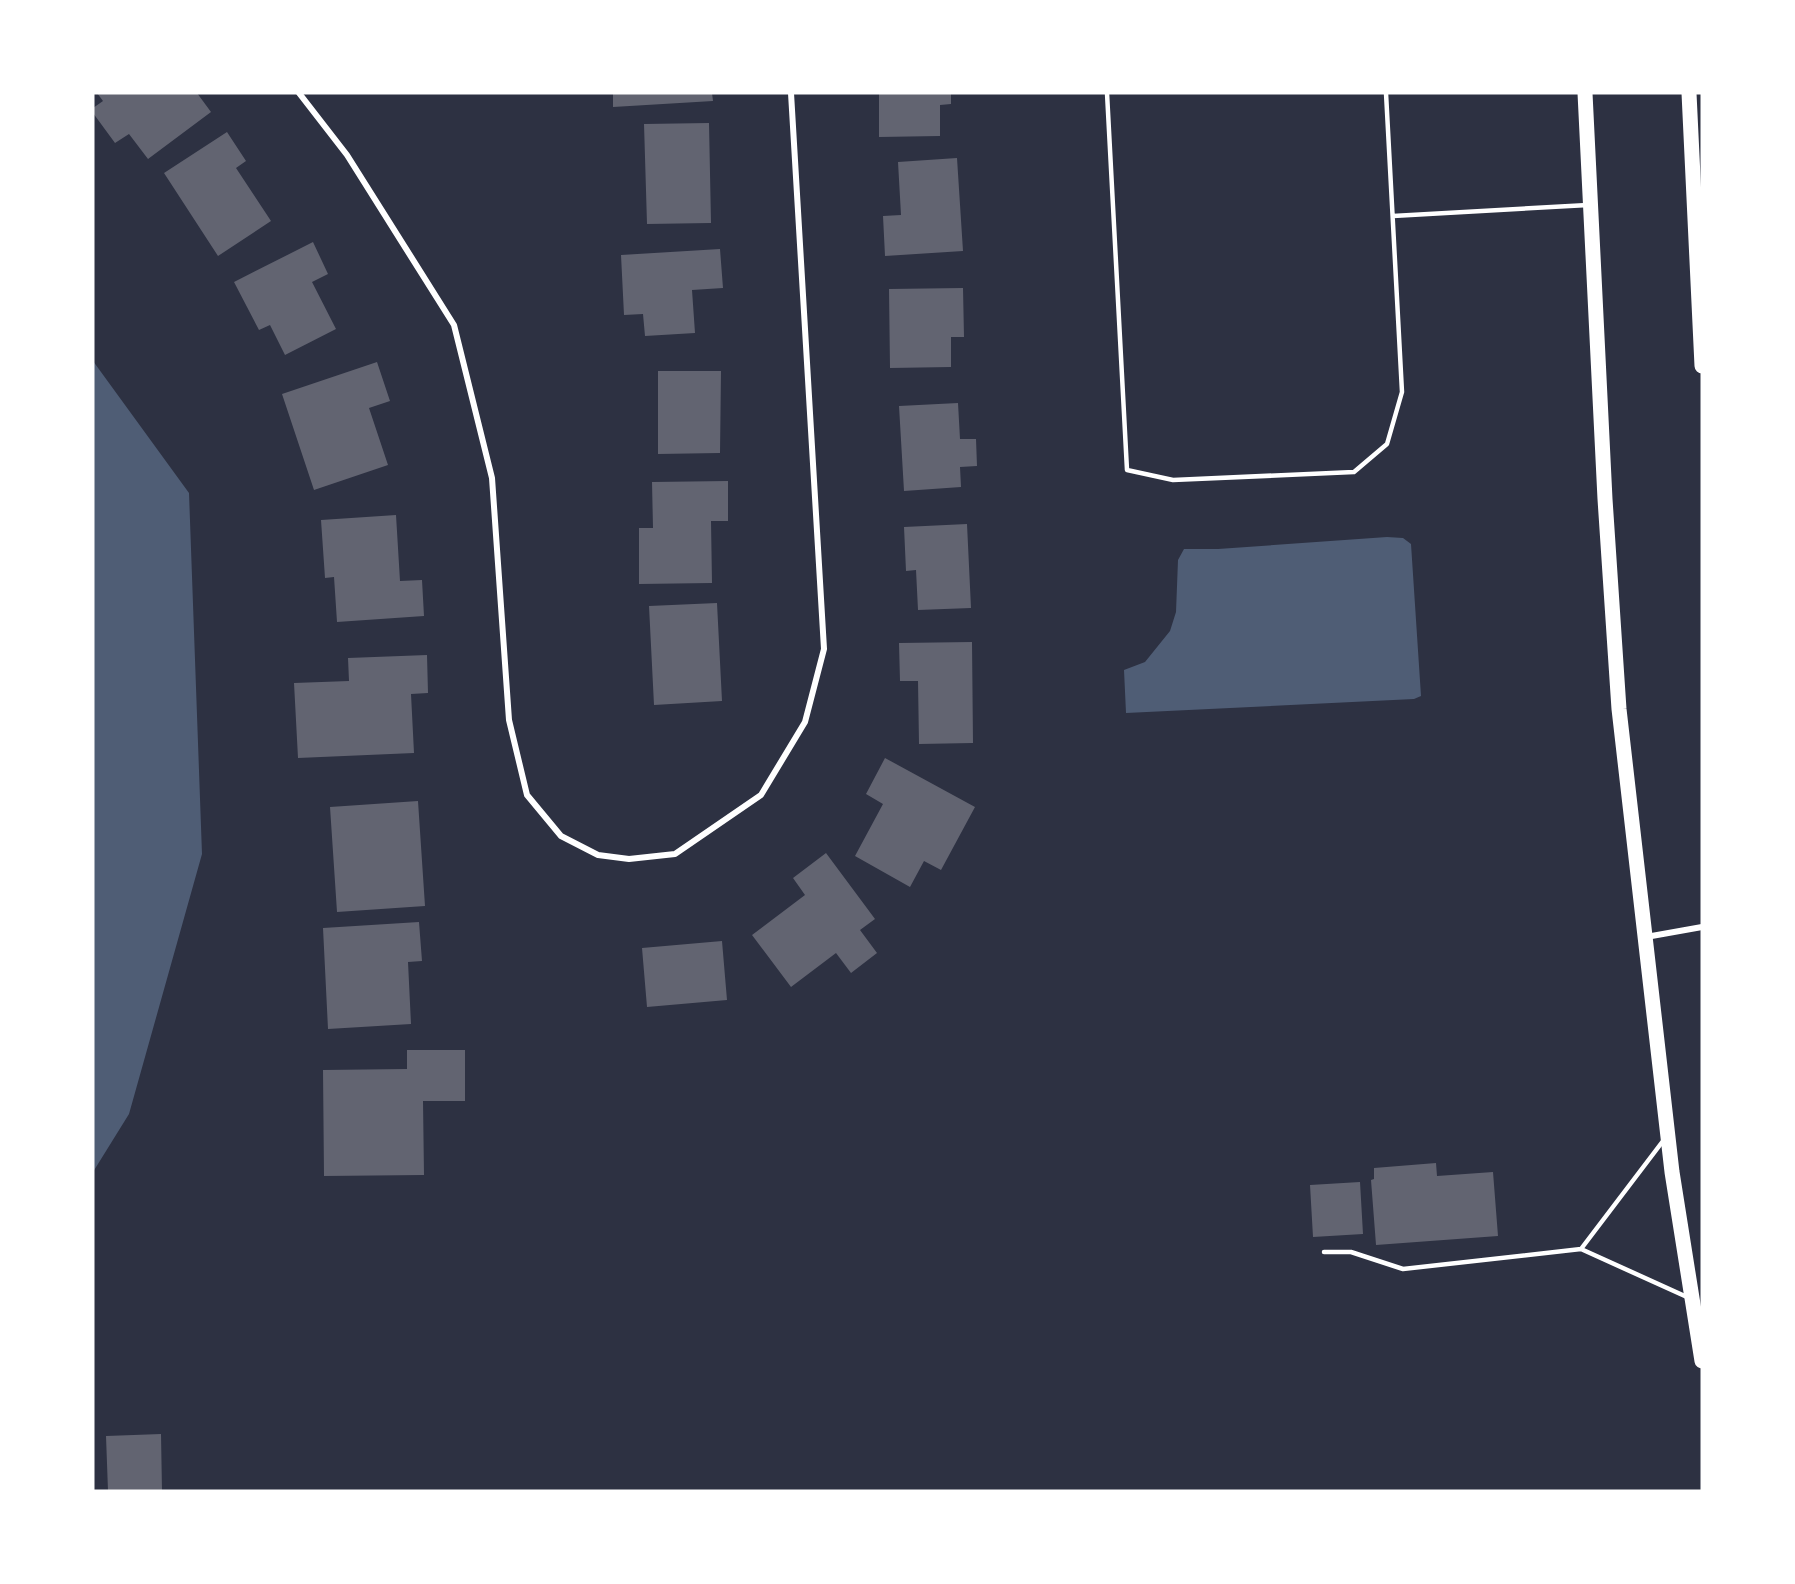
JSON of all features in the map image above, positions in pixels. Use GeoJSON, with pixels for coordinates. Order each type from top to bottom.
{"type":"FeatureCollection","features":[{"type":"Feature","properties":{"kind":"main road"},"geometry":{"type":"LineString","coordinates":[[1586,93],[1605,499],[1619,710],[1668,1134],[1702,1361]]}},
{"type":"Feature","properties":{"kind":"main road"},"geometry":{"type":"LineString","coordinates":[[1689,93],[1702,366]]}},
{"type":"Feature","properties":{"kind":"street"},"geometry":{"type":"LineString","coordinates":[[299,93],[347,155],[454,326],[492,478],[509,720],[526,795],[561,836],[598,855],[629,859],[675,854],[761,795],[805,722],[824,650],[791,93]]}},
{"type":"Feature","properties":{"kind":"street"},"geometry":{"type":"LineString","coordinates":[[1644,937],[1702,927]]}},
{"type":"Feature","properties":{"kind":"lane"},"geometry":{"type":"LineString","coordinates":[[1107,93],[1127,470],[1173,480],[1354,472],[1387,444],[1402,392],[1386,93]]}},
{"type":"Feature","properties":{"kind":"lane"},"geometry":{"type":"LineString","coordinates":[[1393,216],[1591,205]]}},
{"type":"Feature","properties":{"kind":"lane"},"geometry":{"type":"LineString","coordinates":[[1581,1249],[1668,1134]]}},
{"type":"Feature","properties":{"kind":"lane"},"geometry":{"type":"LineString","coordinates":[[1324,1252],[1351,1252],[1403,1269],[1581,1249],[1693,1299]]}},
{"type":"Feature","properties":{"kind":"water"},"geometry":{"type":"Polygon","coordinates":[[[93,361],[189,493],[202,854],[129,1114],[93,1172],[93,361]]]}},
{"type":"Feature","properties":{"kind":"water"},"geometry":{"type":"Polygon","coordinates":[[[1387,537],[1403,538],[1411,544],[1421,696],[1414,699],[1126,713],[1124,670],[1145,662],[1170,631],[1176,612],[1178,560],[1184,549],[1218,549],[1387,537]]]}},
{"type":"Feature","properties":{"kind":"building"},"geometry":{"type":"Polygon","coordinates":[[[97,93],[197,93],[211,112],[148,159],[129,134],[115,143],[93,113],[93,108],[103,101],[97,93]]]}},
{"type":"Feature","properties":{"kind":"building"},"geometry":{"type":"Polygon","coordinates":[[[613,93],[712,93],[713,101],[613,107],[613,93]]]}},
{"type":"Feature","properties":{"kind":"building"},"geometry":{"type":"Polygon","coordinates":[[[879,93],[951,93],[951,104],[940,105],[940,136],[879,137],[879,93]]]}},
{"type":"Feature","properties":{"kind":"building"},"geometry":{"type":"Polygon","coordinates":[[[709,123],[711,223],[647,224],[644,124],[709,123]]]}},
{"type":"Feature","properties":{"kind":"building"},"geometry":{"type":"Polygon","coordinates":[[[227,132],[246,161],[236,168],[271,221],[218,256],[164,173],[227,132]]]}},
{"type":"Feature","properties":{"kind":"building"},"geometry":{"type":"Polygon","coordinates":[[[957,158],[963,251],[885,256],[883,216],[901,215],[898,162],[957,158]]]}},
{"type":"Feature","properties":{"kind":"building"},"geometry":{"type":"Polygon","coordinates":[[[313,242],[328,274],[312,282],[336,329],[285,355],[270,325],[259,330],[234,282],[313,242]]]}},
{"type":"Feature","properties":{"kind":"building"},"geometry":{"type":"Polygon","coordinates":[[[720,249],[723,288],[692,290],[695,333],[645,336],[643,314],[624,315],[621,255],[720,249]]]}},
{"type":"Feature","properties":{"kind":"building"},"geometry":{"type":"Polygon","coordinates":[[[963,288],[964,337],[951,337],[951,367],[890,368],[889,289],[963,288]]]}},
{"type":"Feature","properties":{"kind":"building"},"geometry":{"type":"Polygon","coordinates":[[[377,362],[390,401],[369,408],[388,465],[314,490],[282,394],[377,362]]]}},
{"type":"Feature","properties":{"kind":"building"},"geometry":{"type":"Polygon","coordinates":[[[658,371],[721,371],[720,453],[658,454],[658,371]]]}},
{"type":"Feature","properties":{"kind":"building"},"geometry":{"type":"Polygon","coordinates":[[[958,403],[960,439],[976,439],[977,466],[960,467],[961,487],[904,491],[899,406],[958,403]]]}},
{"type":"Feature","properties":{"kind":"building"},"geometry":{"type":"Polygon","coordinates":[[[728,481],[728,521],[711,521],[712,583],[639,584],[639,528],[653,528],[652,482],[728,481]]]}},
{"type":"Feature","properties":{"kind":"building"},"geometry":{"type":"Polygon","coordinates":[[[396,515],[400,581],[422,580],[424,616],[337,622],[334,577],[325,578],[321,520],[396,515]]]}},
{"type":"Feature","properties":{"kind":"building"},"geometry":{"type":"Polygon","coordinates":[[[967,524],[971,608],[918,610],[916,570],[906,571],[904,527],[967,524]]]}},
{"type":"Feature","properties":{"kind":"building"},"geometry":{"type":"Polygon","coordinates":[[[717,603],[722,701],[654,705],[649,606],[717,603]]]}},
{"type":"Feature","properties":{"kind":"building"},"geometry":{"type":"Polygon","coordinates":[[[972,642],[973,743],[919,744],[918,681],[900,681],[899,643],[972,642]]]}},
{"type":"Feature","properties":{"kind":"building"},"geometry":{"type":"Polygon","coordinates":[[[427,655],[428,693],[411,694],[414,753],[298,758],[294,683],[349,681],[348,658],[427,655]]]}},
{"type":"Feature","properties":{"kind":"building"},"geometry":{"type":"Polygon","coordinates":[[[885,758],[975,807],[941,870],[924,861],[910,887],[855,856],[883,804],[866,794],[885,758]]]}},
{"type":"Feature","properties":{"kind":"building"},"geometry":{"type":"Polygon","coordinates":[[[418,801],[425,906],[337,912],[330,807],[418,801]]]}},
{"type":"Feature","properties":{"kind":"building"},"geometry":{"type":"Polygon","coordinates":[[[826,853],[875,919],[860,930],[877,953],[851,973],[836,953],[791,987],[752,935],[805,895],[793,878],[826,853]]]}},
{"type":"Feature","properties":{"kind":"building"},"geometry":{"type":"Polygon","coordinates":[[[419,922],[422,961],[408,962],[411,1024],[328,1029],[323,928],[419,922]]]}},
{"type":"Feature","properties":{"kind":"building"},"geometry":{"type":"Polygon","coordinates":[[[722,941],[727,1000],[647,1007],[642,948],[722,941]]]}},
{"type":"Feature","properties":{"kind":"building"},"geometry":{"type":"Polygon","coordinates":[[[407,1050],[465,1050],[465,1101],[423,1101],[424,1175],[324,1176],[323,1070],[407,1069],[407,1050]]]}},
{"type":"Feature","properties":{"kind":"building"},"geometry":{"type":"Polygon","coordinates":[[[1436,1163],[1437,1176],[1493,1172],[1498,1236],[1376,1245],[1371,1180],[1374,1179],[1374,1168],[1436,1163]]]}},
{"type":"Feature","properties":{"kind":"building"},"geometry":{"type":"Polygon","coordinates":[[[1360,1182],[1363,1234],[1313,1237],[1310,1185],[1360,1182]]]}},
{"type":"Feature","properties":{"kind":"building"},"geometry":{"type":"Polygon","coordinates":[[[161,1434],[162,1491],[108,1491],[106,1436],[161,1434]]]}}]}
